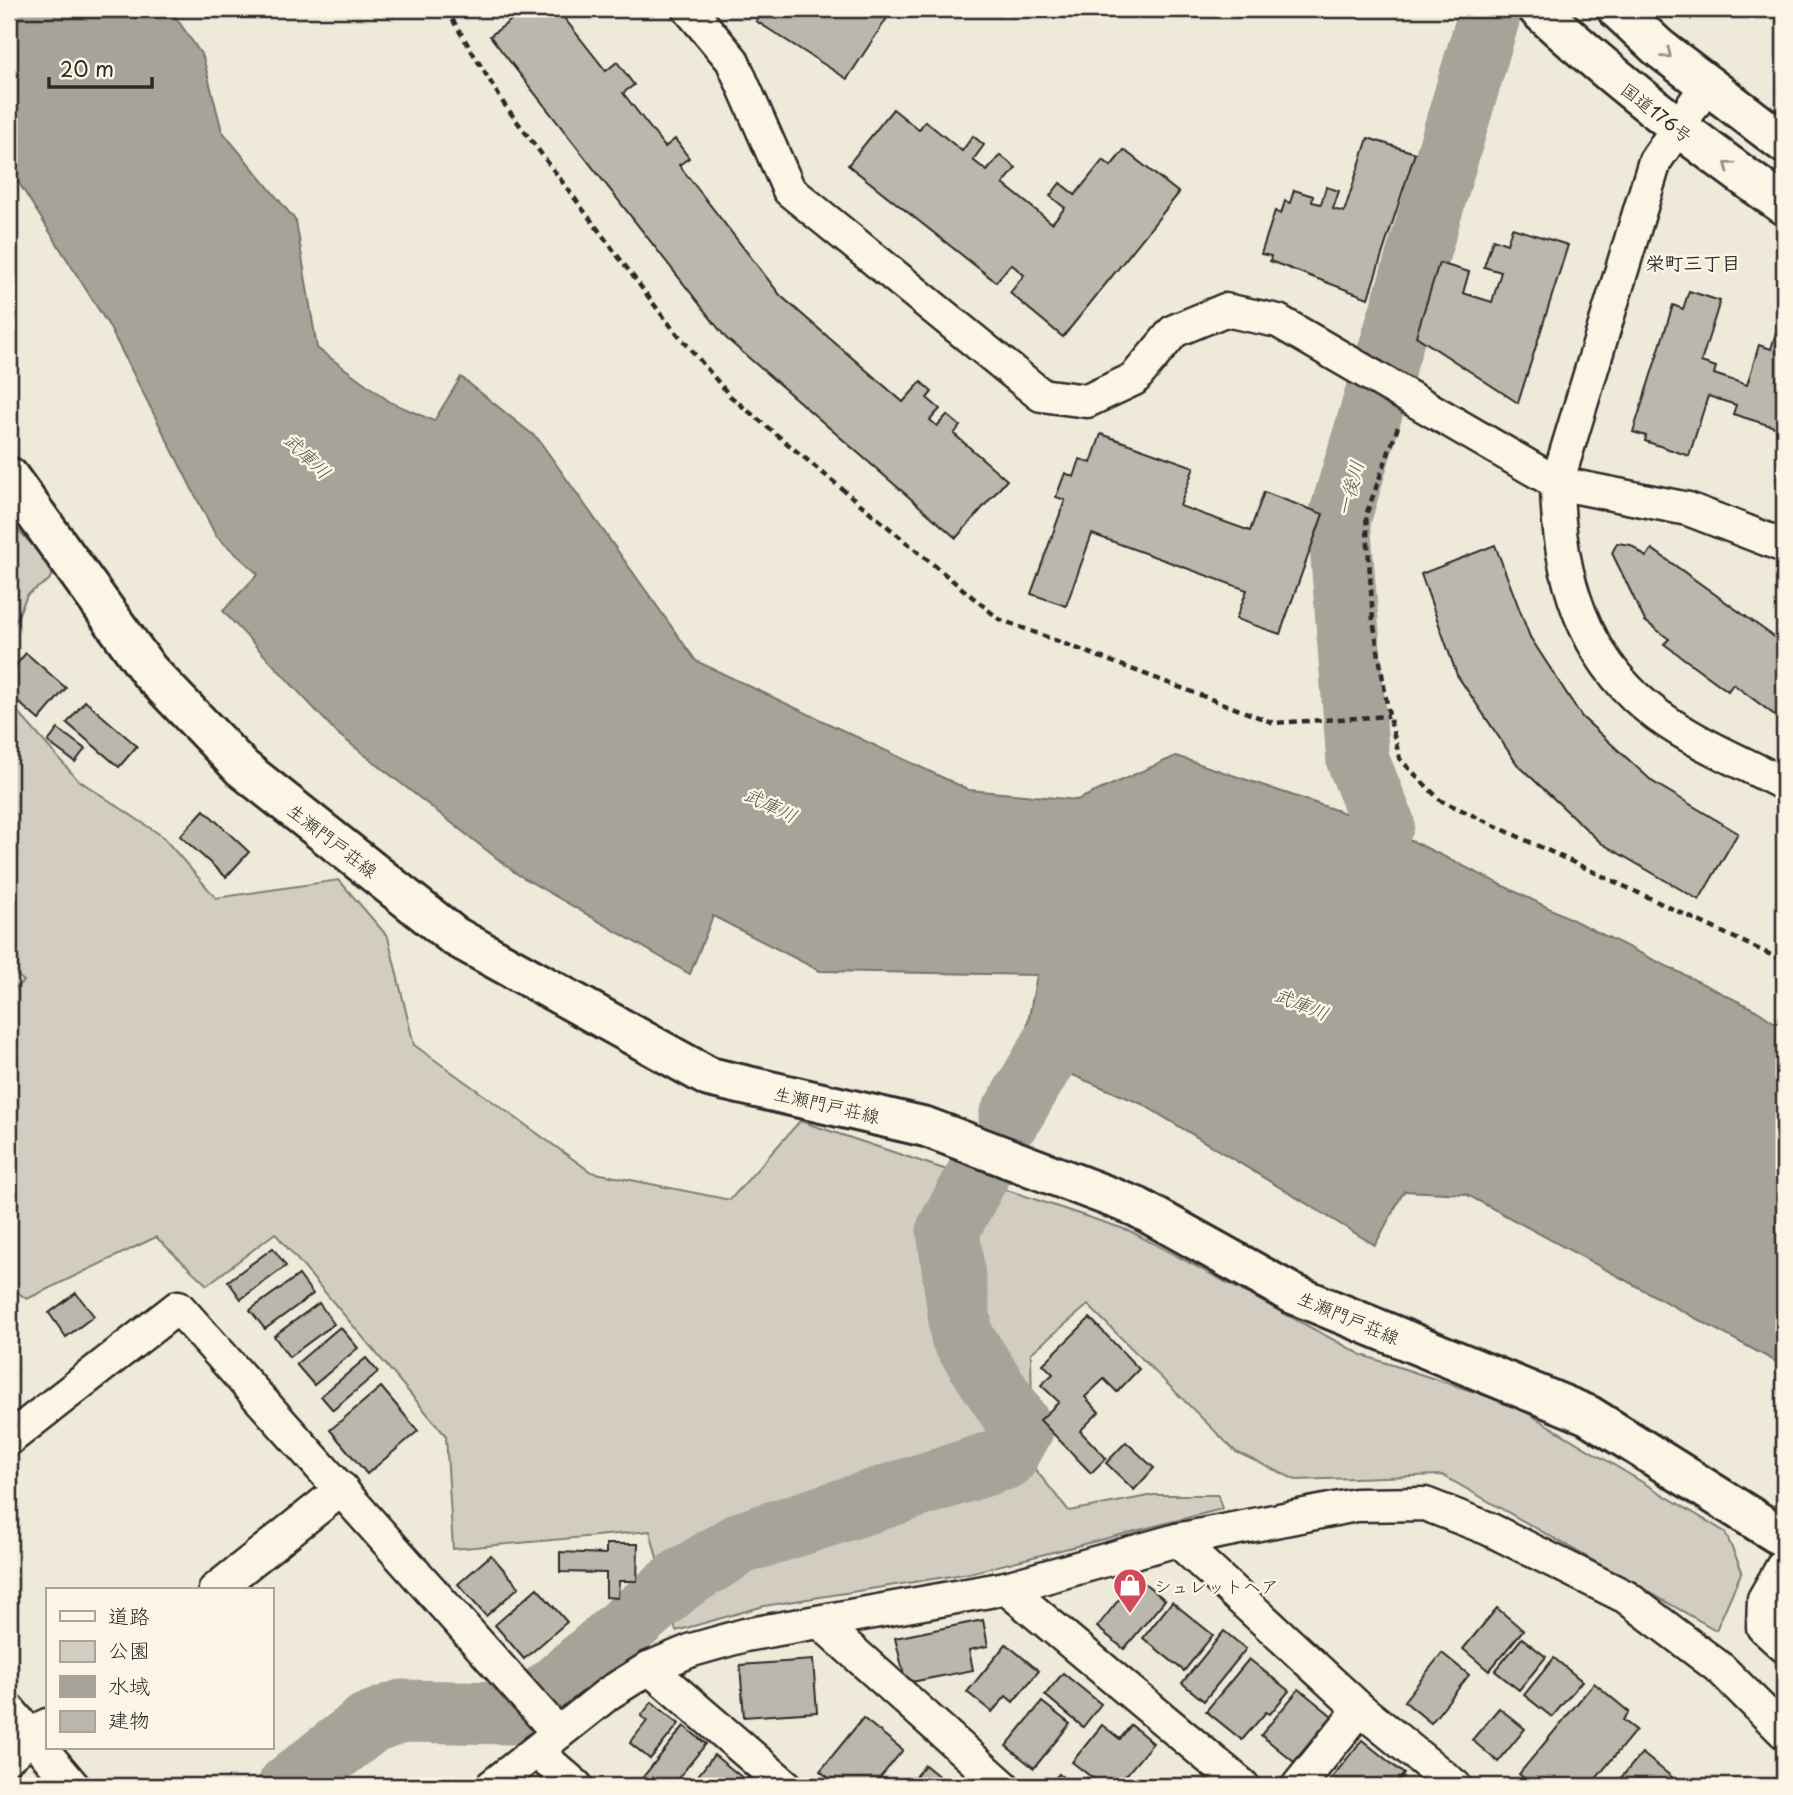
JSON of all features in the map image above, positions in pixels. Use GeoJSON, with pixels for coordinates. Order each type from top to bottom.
{"type":"FeatureCollection","features":[{"type":"Feature","properties":{"kind":"main road","name":"国道176号"},"geometry":{"type":"LineString","coordinates":[[1538,9],[1587,55],[1677,128],[1784,205]]}},
{"type":"Feature","properties":{"kind":"main road"},"geometry":{"type":"LineString","coordinates":[[1618,9],[1707,85],[1784,143]]}},
{"type":"Feature","properties":{"kind":"main road","name":"生瀬門戸荘線"},"geometry":{"type":"LineString","coordinates":[[9,477],[149,671],[242,768],[454,936],[709,1077],[926,1127],[1137,1207],[1293,1294],[1588,1415],[1784,1538]]}},
{"type":"Feature","properties":{"kind":"street"},"geometry":{"type":"LineString","coordinates":[[689,9],[732,60],[789,190],[1041,395],[1087,401],[1134,379],[1174,331],[1225,310],[1278,321],[1557,483],[1688,509],[1784,546]]}},
{"type":"Feature","properties":{"kind":"street"},"geometry":{"type":"LineString","coordinates":[[1707,85],[1655,161],[1557,483],[1557,531],[1569,592],[1587,631],[1617,676],[1656,714],[1717,750],[1784,783]]}},
{"type":"Feature","properties":{"kind":"street"},"geometry":{"type":"LineString","coordinates":[[9,1439],[178,1307],[342,1489],[540,1724],[576,1786]]}},
{"type":"Feature","properties":{"kind":"street"},"geometry":{"type":"LineString","coordinates":[[218,1588],[342,1489]]}},
{"type":"Feature","properties":{"kind":"street"},"geometry":{"type":"LineString","coordinates":[[492,1786],[540,1724],[609,1693],[649,1668],[692,1650],[745,1635],[1006,1588],[1177,1540],[1356,1505],[1425,1504],[1487,1528],[1626,1597],[1721,1669],[1784,1732]]}},
{"type":"Feature","properties":{"kind":"street"},"geometry":{"type":"LineString","coordinates":[[1177,1540],[1360,1709],[1455,1786]]}},
{"type":"Feature","properties":{"kind":"street"},"geometry":{"type":"LineString","coordinates":[[1784,1564],[1764,1599],[1763,1627],[1784,1646]]}},
{"type":"Feature","properties":{"kind":"street"},"geometry":{"type":"LineString","coordinates":[[1006,1588],[1243,1786]]}},
{"type":"Feature","properties":{"kind":"street"},"geometry":{"type":"LineString","coordinates":[[821,1623],[1003,1786]]}},
{"type":"Feature","properties":{"kind":"street"},"geometry":{"type":"LineString","coordinates":[[649,1668],[786,1786]]}},
{"type":"Feature","properties":{"kind":"street"},"geometry":{"type":"LineString","coordinates":[[1298,1786],[1360,1709]]}},
{"type":"Feature","properties":{"kind":"street"},"geometry":{"type":"LineString","coordinates":[[9,1710],[29,1740],[72,1786]]}},
{"type":"Feature","properties":{"kind":"path"},"geometry":{"type":"LineString","coordinates":[[446,9],[504,104],[665,319],[730,397],[999,619],[1274,723],[1389,716]]}},
{"type":"Feature","properties":{"kind":"path"},"geometry":{"type":"LineString","coordinates":[[1404,394],[1366,515],[1373,620],[1389,716],[1400,759],[1440,800],[1784,961]]}},
{"type":"Feature","properties":{"kind":"green space"},"geometry":{"type":"Polygon","coordinates":[[[9,520],[55,569],[49,580],[27,595],[9,636],[9,520]]]}},
{"type":"Feature","properties":{"kind":"green space"},"geometry":{"type":"Polygon","coordinates":[[[9,702],[77,779],[162,836],[216,898],[339,880],[388,937],[414,1045],[591,1172],[730,1200],[800,1121],[1130,1231],[1362,1355],[1514,1405],[1725,1532],[1742,1571],[1716,1630],[1442,1475],[1296,1480],[1236,1452],[1088,1305],[1031,1353],[1033,1467],[1069,1511],[1154,1495],[1218,1495],[1222,1509],[970,1573],[764,1606],[676,1631],[650,1531],[453,1549],[446,1436],[275,1233],[207,1285],[156,1237],[27,1299],[9,1286],[9,992],[24,981],[9,969],[9,702]]]}},
{"type":"Feature","properties":{"kind":"water","name":"武庫川"},"geometry":{"type":"Polygon","coordinates":[[[9,9],[170,9],[203,57],[222,131],[296,221],[317,348],[390,402],[434,421],[461,377],[538,439],[696,661],[969,790],[1077,800],[1176,756],[1380,825],[1756,1010],[1784,1029],[1784,1363],[1782,1365],[1466,1194],[1404,1191],[1375,1245],[1142,1104],[1022,1054],[1037,975],[820,971],[713,916],[690,974],[517,874],[338,734],[223,611],[258,574],[216,536],[109,326],[19,183],[9,160],[9,9]]]}},
{"type":"Feature","properties":{"kind":"building"},"geometry":{"type":"Polygon","coordinates":[[[526,9],[557,9],[606,71],[617,62],[634,85],[623,93],[665,147],[675,139],[689,158],[679,165],[781,296],[903,402],[921,382],[932,392],[927,398],[940,409],[930,420],[937,426],[947,415],[960,426],[954,434],[1007,480],[956,538],[726,338],[490,36],[526,9]]]}},
{"type":"Feature","properties":{"kind":"building"},"geometry":{"type":"Polygon","coordinates":[[[764,9],[893,9],[847,79],[756,21],[764,9]]]}},
{"type":"Feature","properties":{"kind":"building"},"geometry":{"type":"Polygon","coordinates":[[[1679,9],[1694,9],[1691,19],[1679,9]]]}},
{"type":"Feature","properties":{"kind":"building"},"geometry":{"type":"Polygon","coordinates":[[[893,109],[919,130],[925,121],[962,151],[973,136],[984,145],[973,160],[987,171],[1000,155],[1016,168],[1003,184],[1052,223],[1065,208],[1050,196],[1060,183],[1075,195],[1103,160],[1111,166],[1124,150],[1179,193],[1063,337],[1010,293],[1024,275],[1011,264],[996,282],[848,165],[893,109]]]}},
{"type":"Feature","properties":{"kind":"building"},"geometry":{"type":"Polygon","coordinates":[[[1368,138],[1415,153],[1368,298],[1270,261],[1271,256],[1261,254],[1275,211],[1281,214],[1285,201],[1290,203],[1294,190],[1313,196],[1312,202],[1321,204],[1326,187],[1339,191],[1333,209],[1344,212],[1368,138]]]}},
{"type":"Feature","properties":{"kind":"building"},"geometry":{"type":"Polygon","coordinates":[[[1512,228],[1568,245],[1518,403],[1416,336],[1439,263],[1469,272],[1463,293],[1492,302],[1501,272],[1484,267],[1493,239],[1507,244],[1512,228]]]}},
{"type":"Feature","properties":{"kind":"building"},"geometry":{"type":"Polygon","coordinates":[[[1689,291],[1720,301],[1701,362],[1716,367],[1714,374],[1747,385],[1759,345],[1771,349],[1779,323],[1784,325],[1784,430],[1733,414],[1736,405],[1708,396],[1689,456],[1645,441],[1646,436],[1633,432],[1673,305],[1683,309],[1689,291]]]}},
{"type":"Feature","properties":{"kind":"building"},"geometry":{"type":"Polygon","coordinates":[[[1101,434],[1194,467],[1180,506],[1250,531],[1264,492],[1323,514],[1280,634],[1236,619],[1247,590],[1092,534],[1066,606],[1031,594],[1065,500],[1056,497],[1065,473],[1074,477],[1080,459],[1091,463],[1101,434]]]}},
{"type":"Feature","properties":{"kind":"building"},"geometry":{"type":"Polygon","coordinates":[[[1617,543],[1631,545],[1646,557],[1652,549],[1784,644],[1784,722],[1733,684],[1728,691],[1664,644],[1669,639],[1645,621],[1612,553],[1617,543]]]}},
{"type":"Feature","properties":{"kind":"building"},"geometry":{"type":"Polygon","coordinates":[[[1495,545],[1530,637],[1582,717],[1653,782],[1738,833],[1699,900],[1601,843],[1517,764],[1457,675],[1421,574],[1495,545]]]}},
{"type":"Feature","properties":{"kind":"building"},"geometry":{"type":"Polygon","coordinates":[[[26,653],[66,688],[39,720],[9,694],[9,673],[26,653]]]}},
{"type":"Feature","properties":{"kind":"building"},"geometry":{"type":"Polygon","coordinates":[[[85,701],[137,746],[119,767],[67,723],[85,701]]]}},
{"type":"Feature","properties":{"kind":"building"},"geometry":{"type":"Polygon","coordinates":[[[58,729],[85,749],[75,762],[48,742],[58,729]]]}},
{"type":"Feature","properties":{"kind":"building"},"geometry":{"type":"Polygon","coordinates":[[[204,810],[249,852],[226,877],[180,836],[204,810]]]}},
{"type":"Feature","properties":{"kind":"building"},"geometry":{"type":"Polygon","coordinates":[[[273,1248],[286,1266],[241,1299],[228,1281],[273,1248]]]}},
{"type":"Feature","properties":{"kind":"building"},"geometry":{"type":"Polygon","coordinates":[[[299,1275],[313,1294],[265,1329],[250,1310],[299,1275]]]}},
{"type":"Feature","properties":{"kind":"building"},"geometry":{"type":"Polygon","coordinates":[[[76,1293],[94,1316],[66,1337],[49,1313],[76,1293]]]}},
{"type":"Feature","properties":{"kind":"building"},"geometry":{"type":"Polygon","coordinates":[[[319,1303],[334,1324],[289,1357],[274,1336],[319,1303]]]}},
{"type":"Feature","properties":{"kind":"building"},"geometry":{"type":"Polygon","coordinates":[[[1090,1318],[1139,1369],[1117,1392],[1104,1379],[1085,1397],[1099,1412],[1080,1431],[1106,1458],[1091,1473],[1040,1420],[1059,1402],[1041,1385],[1053,1374],[1043,1364],[1090,1318]]]}},
{"type":"Feature","properties":{"kind":"building"},"geometry":{"type":"Polygon","coordinates":[[[340,1327],[358,1348],[314,1385],[296,1364],[340,1327]]]}},
{"type":"Feature","properties":{"kind":"building"},"geometry":{"type":"Polygon","coordinates":[[[366,1358],[378,1372],[333,1410],[321,1396],[366,1358]]]}},
{"type":"Feature","properties":{"kind":"building"},"geometry":{"type":"Polygon","coordinates":[[[381,1387],[418,1431],[367,1474],[330,1430],[381,1387]]]}},
{"type":"Feature","properties":{"kind":"building"},"geometry":{"type":"Polygon","coordinates":[[[1126,1442],[1154,1468],[1134,1490],[1106,1463],[1126,1442]]]}},
{"type":"Feature","properties":{"kind":"building"},"geometry":{"type":"Polygon","coordinates":[[[606,1544],[638,1544],[637,1581],[619,1581],[618,1598],[606,1597],[606,1573],[560,1572],[560,1552],[606,1554],[606,1544]]]}},
{"type":"Feature","properties":{"kind":"building"},"geometry":{"type":"Polygon","coordinates":[[[491,1555],[519,1587],[486,1616],[458,1584],[491,1555]]]}},
{"type":"Feature","properties":{"kind":"building"},"geometry":{"type":"Polygon","coordinates":[[[1137,1577],[1165,1600],[1124,1649],[1097,1627],[1137,1577]]]}},
{"type":"Feature","properties":{"kind":"building"},"geometry":{"type":"Polygon","coordinates":[[[537,1588],[567,1622],[524,1659],[495,1625],[537,1588]]]}},
{"type":"Feature","properties":{"kind":"building"},"geometry":{"type":"Polygon","coordinates":[[[1172,1602],[1213,1635],[1184,1671],[1143,1638],[1172,1602]]]}},
{"type":"Feature","properties":{"kind":"building"},"geometry":{"type":"Polygon","coordinates":[[[1497,1608],[1523,1630],[1489,1671],[1463,1649],[1497,1608]]]}},
{"type":"Feature","properties":{"kind":"building"},"geometry":{"type":"Polygon","coordinates":[[[983,1620],[988,1646],[969,1650],[973,1670],[906,1683],[895,1638],[983,1620]]]}},
{"type":"Feature","properties":{"kind":"building"},"geometry":{"type":"Polygon","coordinates":[[[1224,1631],[1246,1649],[1204,1701],[1182,1683],[1224,1631]]]}},
{"type":"Feature","properties":{"kind":"building"},"geometry":{"type":"Polygon","coordinates":[[[1522,1638],[1546,1657],[1519,1690],[1495,1671],[1522,1638]]]}},
{"type":"Feature","properties":{"kind":"building"},"geometry":{"type":"Polygon","coordinates":[[[1006,1644],[1039,1671],[1013,1702],[1006,1696],[992,1712],[967,1692],[1006,1644]]]}},
{"type":"Feature","properties":{"kind":"building"},"geometry":{"type":"Polygon","coordinates":[[[1442,1653],[1469,1675],[1431,1723],[1404,1701],[1442,1653]]]}},
{"type":"Feature","properties":{"kind":"building"},"geometry":{"type":"Polygon","coordinates":[[[1554,1658],[1582,1681],[1552,1717],[1524,1695],[1554,1658]]]}},
{"type":"Feature","properties":{"kind":"building"},"geometry":{"type":"Polygon","coordinates":[[[1249,1659],[1289,1691],[1270,1714],[1266,1712],[1242,1740],[1206,1711],[1249,1659]]]}},
{"type":"Feature","properties":{"kind":"building"},"geometry":{"type":"Polygon","coordinates":[[[813,1660],[817,1712],[744,1717],[740,1665],[813,1660]]]}},
{"type":"Feature","properties":{"kind":"building"},"geometry":{"type":"Polygon","coordinates":[[[1063,1673],[1101,1704],[1083,1727],[1045,1695],[1063,1673]]]}},
{"type":"Feature","properties":{"kind":"building"},"geometry":{"type":"Polygon","coordinates":[[[1594,1683],[1629,1712],[1623,1720],[1636,1730],[1590,1786],[1534,1786],[1519,1774],[1594,1683]]]}},
{"type":"Feature","properties":{"kind":"building"},"geometry":{"type":"Polygon","coordinates":[[[1299,1689],[1332,1716],[1294,1762],[1261,1735],[1299,1689]]]}},
{"type":"Feature","properties":{"kind":"building"},"geometry":{"type":"Polygon","coordinates":[[[652,1702],[679,1724],[650,1759],[630,1743],[647,1721],[641,1716],[652,1702]]]}},
{"type":"Feature","properties":{"kind":"building"},"geometry":{"type":"Polygon","coordinates":[[[1042,1702],[1070,1724],[1034,1768],[1006,1746],[1042,1702]]]}},
{"type":"Feature","properties":{"kind":"building"},"geometry":{"type":"Polygon","coordinates":[[[1499,1708],[1525,1729],[1498,1762],[1472,1740],[1499,1708]]]}},
{"type":"Feature","properties":{"kind":"building"},"geometry":{"type":"Polygon","coordinates":[[[863,1718],[903,1750],[873,1786],[839,1786],[820,1771],[863,1718]]]}},
{"type":"Feature","properties":{"kind":"building"},"geometry":{"type":"Polygon","coordinates":[[[1102,1725],[1120,1739],[1131,1725],[1153,1743],[1117,1786],[1103,1786],[1072,1762],[1102,1725]]]}},
{"type":"Feature","properties":{"kind":"building"},"geometry":{"type":"Polygon","coordinates":[[[684,1726],[706,1744],[672,1786],[644,1786],[639,1782],[684,1726]]]}},
{"type":"Feature","properties":{"kind":"building"},"geometry":{"type":"Polygon","coordinates":[[[1362,1740],[1404,1774],[1394,1786],[1329,1786],[1327,1784],[1362,1740]]]}},
{"type":"Feature","properties":{"kind":"building"},"geometry":{"type":"Polygon","coordinates":[[[1642,1753],[1683,1786],[1614,1786],[1642,1753]]]}},
{"type":"Feature","properties":{"kind":"building"},"geometry":{"type":"Polygon","coordinates":[[[714,1755],[748,1782],[744,1786],[690,1786],[714,1755]]]}},
{"type":"Feature","properties":{"kind":"building"},"geometry":{"type":"Polygon","coordinates":[[[925,1765],[947,1783],[945,1786],[907,1786],[925,1765]]]}},
{"type":"Feature","properties":{"kind":"building"},"geometry":{"type":"Polygon","coordinates":[[[1059,1774],[1071,1784],[1048,1786],[1059,1774]]]}},
{"type":"Feature","properties":{"kind":"building"},"geometry":{"type":"Polygon","coordinates":[[[1087,1778],[1097,1786],[1080,1786],[1087,1778]]]}},
{"type":"Feature","properties":{"kind":"waterway","name":"一後川"},"geometry":{"type":"LineString","coordinates":[[1335,898],[1383,823],[1358,761],[1339,520],[1491,9]]}},
{"type":"Feature","properties":{"kind":"waterway"},"geometry":{"type":"LineString","coordinates":[[1010,1118],[1086,988]]}},
{"type":"Feature","properties":{"kind":"waterway"},"geometry":{"type":"LineString","coordinates":[[289,1786],[368,1724],[402,1711],[509,1713],[544,1697],[679,1581],[741,1543],[1006,1458],[1022,1429],[962,1337],[948,1230],[982,1167]]}},
{"type":"Feature","properties":{"kind":"place","name":"シュレットヘア"},"geometry":{"type":"Point","coordinates":[1130,1615]}},
{"type":"Feature","properties":{"kind":"district","name":"栄町三丁目"},"geometry":{"type":"Point","coordinates":[1693,262]}}]}
